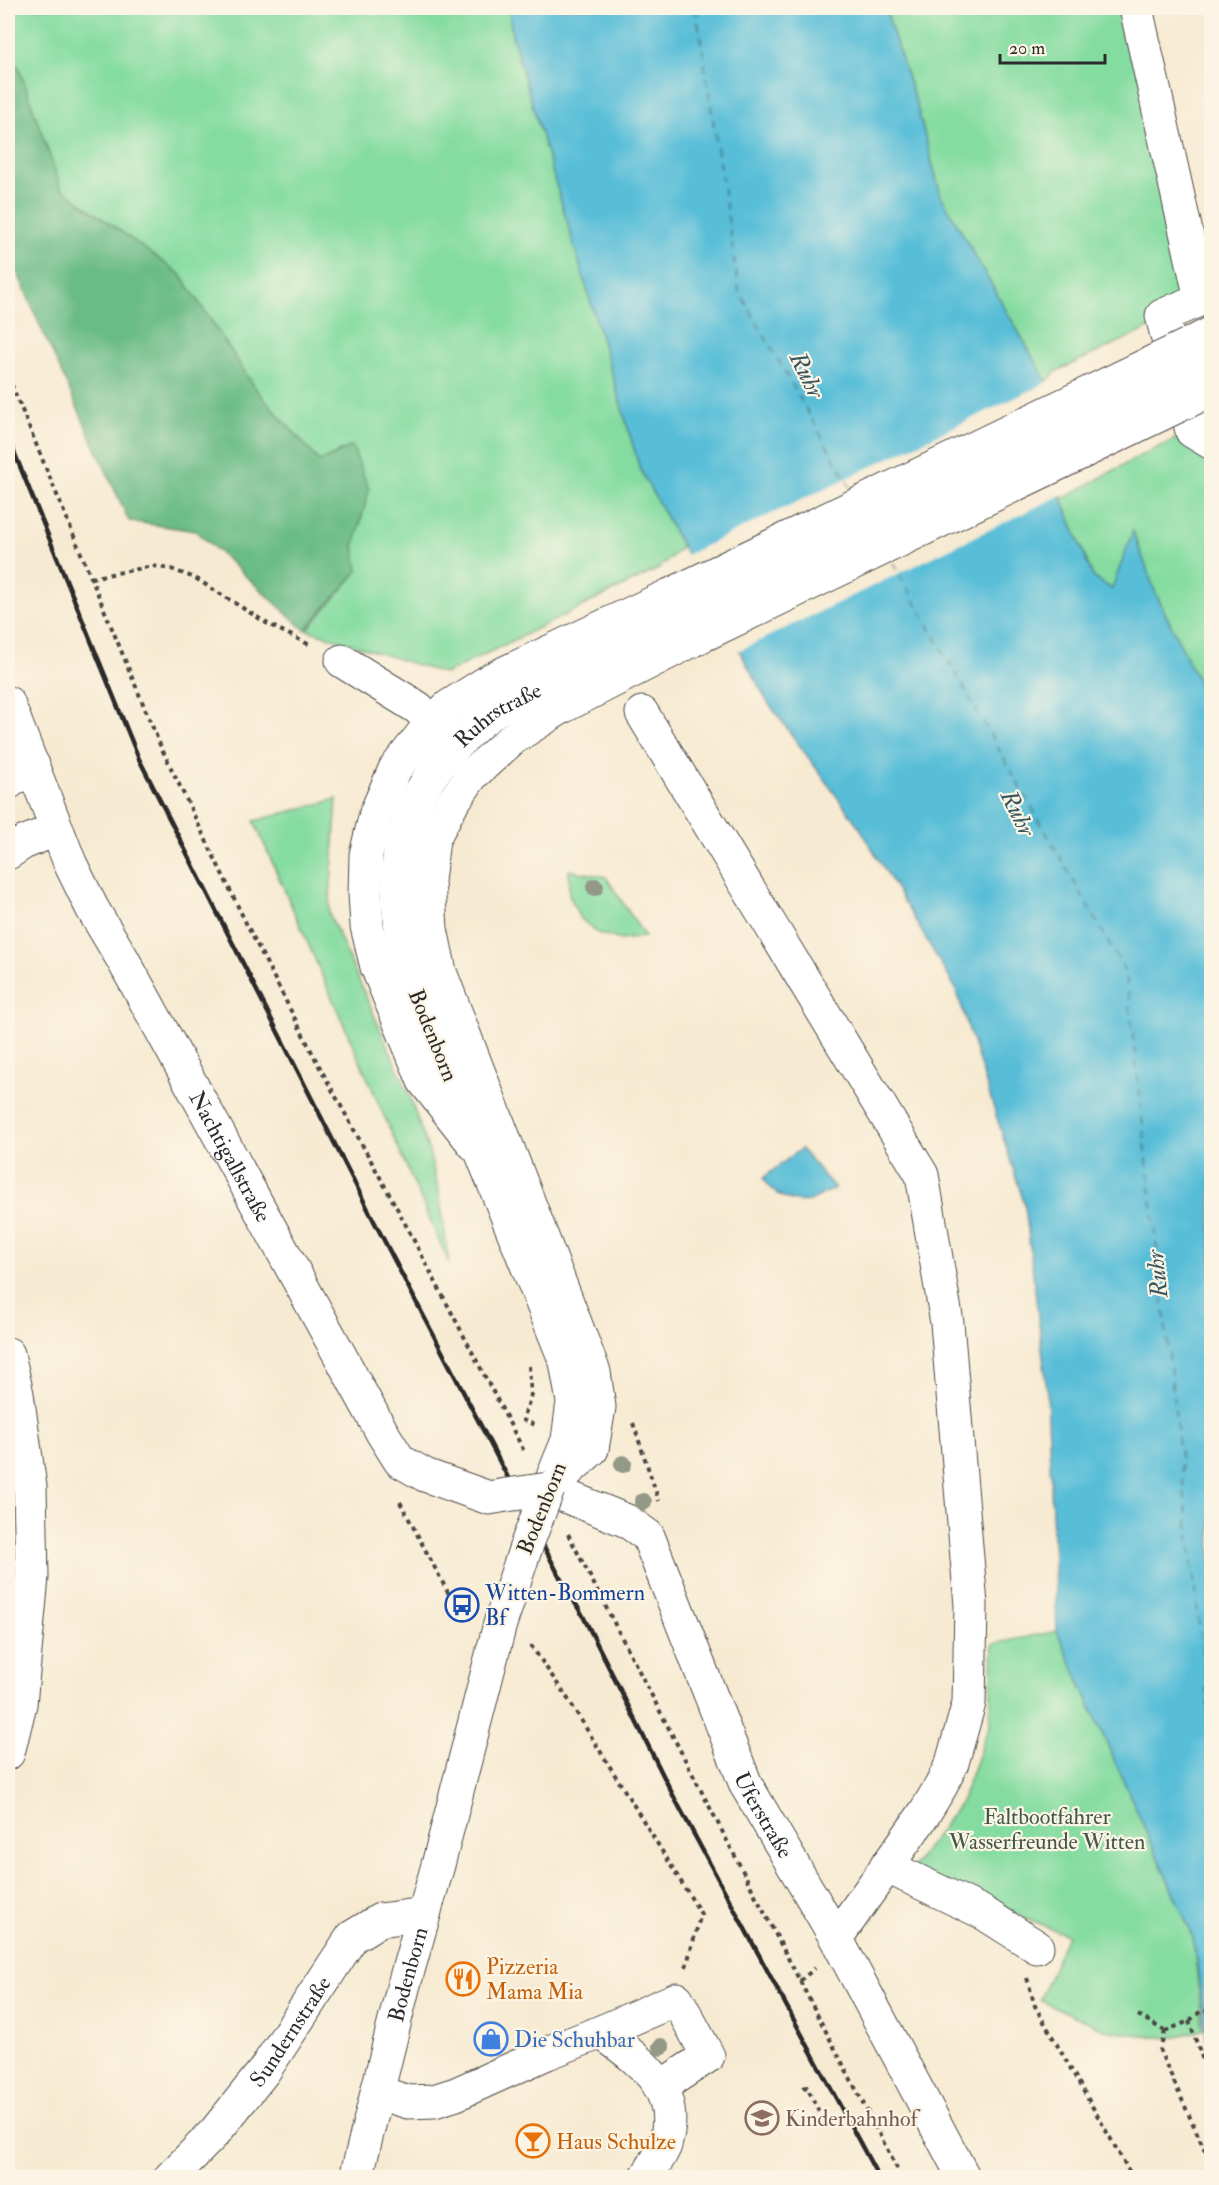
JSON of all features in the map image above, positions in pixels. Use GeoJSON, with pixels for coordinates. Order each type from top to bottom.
{"type":"FeatureCollection","features":[{"type":"Feature","properties":{"kind":"street"},"geometry":{"type":"LineString","coordinates":[[1136,8],[1201,298],[1162,316],[1192,431],[1212,442]]}},
{"type":"Feature","properties":{"kind":"street"},"geometry":{"type":"LineString","coordinates":[[560,1486],[592,1449],[599,1407],[594,1372],[440,972],[430,917],[428,881],[433,839],[451,806],[472,775],[513,738],[560,708],[682,618],[1205,366]]}},
{"type":"Feature","properties":{"kind":"street","name":"Ruhrstraße"},"geometry":{"type":"LineString","coordinates":[[397,885],[400,850],[415,802],[426,782],[443,733],[495,710],[682,618]]}},
{"type":"Feature","properties":{"kind":"street"},"geometry":{"type":"LineString","coordinates":[[342,661],[418,708],[443,733],[395,769],[376,813],[366,855],[367,926],[377,967],[424,1081],[483,1155]]}},
{"type":"Feature","properties":{"kind":"street","name":"Nachtigallstraße"},"geometry":{"type":"LineString","coordinates":[[8,703],[20,774],[57,829],[69,862],[92,909],[122,958],[383,1434],[400,1461],[425,1475],[489,1498],[560,1486]]}},
{"type":"Feature","properties":{"kind":"street"},"geometry":{"type":"LineString","coordinates":[[642,713],[922,1175],[947,1323],[971,1605],[969,1704],[952,1763],[941,1786],[924,1814],[836,1938]]}},
{"type":"Feature","properties":{"kind":"street"},"geometry":{"type":"LineString","coordinates":[[8,853],[23,843],[57,829]]}},
{"type":"Feature","properties":{"kind":"street","name":"Bodenborn"},"geometry":{"type":"LineString","coordinates":[[356,2178],[500,1624],[527,1544],[560,1486],[573,1402],[566,1362],[407,964],[398,910],[397,885]]}},
{"type":"Feature","properties":{"kind":"street"},"geometry":{"type":"LineString","coordinates":[[8,1354],[17,1394],[30,1486],[32,1577],[8,1753]]}},
{"type":"Feature","properties":{"kind":"street","name":"Uferstraße"},"geometry":{"type":"LineString","coordinates":[[560,1486],[627,1521],[648,1536],[746,1785],[836,1938],[964,2178]]}},
{"type":"Feature","properties":{"kind":"street"},"geometry":{"type":"LineString","coordinates":[[886,1866],[982,1912],[1031,1960]]}},
{"type":"Feature","properties":{"kind":"street","name":"Sundernstraße"},"geometry":{"type":"LineString","coordinates":[[170,2178],[215,2132],[264,2071],[352,1937],[380,1920],[424,1914]]}},
{"type":"Feature","properties":{"kind":"street"},"geometry":{"type":"LineString","coordinates":[[377,2092],[408,2102],[434,2101],[456,2094],[677,1999],[708,2056],[666,2098]]}},
{"type":"Feature","properties":{"kind":"street"},"geometry":{"type":"LineString","coordinates":[[601,2032],[639,2061],[666,2098],[665,2145],[646,2178]]}},
{"type":"Feature","properties":{"kind":"path"},"geometry":{"type":"LineString","coordinates":[[8,376],[160,746],[318,1064],[509,1421]]}},
{"type":"Feature","properties":{"kind":"path"},"geometry":{"type":"LineString","coordinates":[[91,578],[153,566],[171,569],[195,578],[268,624],[342,661]]}},
{"type":"Feature","properties":{"kind":"path"},"geometry":{"type":"LineString","coordinates":[[630,1412],[662,1509]]}},
{"type":"Feature","properties":{"kind":"path"},"geometry":{"type":"LineString","coordinates":[[397,1491],[400,1502],[454,1604]]}},
{"type":"Feature","properties":{"kind":"path"},"geometry":{"type":"LineString","coordinates":[[586,1568],[902,2178]]}},
{"type":"Feature","properties":{"kind":"path"},"geometry":{"type":"LineString","coordinates":[[532,1647],[568,1699],[701,1914],[677,1999]]}},
{"type":"Feature","properties":{"kind":"path"},"geometry":{"type":"LineString","coordinates":[[1031,1960],[1035,2006],[1132,2178]]}},
{"type":"Feature","properties":{"kind":"path"},"geometry":{"type":"LineString","coordinates":[[1165,2031],[1188,2021],[1201,2011],[1211,2011]]}},
{"type":"Feature","properties":{"kind":"path"},"geometry":{"type":"LineString","coordinates":[[1138,2014],[1165,2031]]}},
{"type":"Feature","properties":{"kind":"path"},"geometry":{"type":"LineString","coordinates":[[1188,2021],[1212,2086]]}},
{"type":"Feature","properties":{"kind":"path"},"geometry":{"type":"LineString","coordinates":[[1165,2031],[1160,2051],[1212,2166]]}},
{"type":"Feature","properties":{"kind":"path"},"geometry":{"type":"LineString","coordinates":[[803,2088],[807,2087],[819,2112]]}},
{"type":"Feature","properties":{"kind":"green space"},"geometry":{"type":"Polygon","coordinates":[[[8,8],[509,8],[512,35],[640,469],[682,547],[658,569],[445,674],[307,630],[358,571],[354,546],[369,490],[351,446],[320,462],[258,392],[181,275],[61,188],[18,66],[8,64],[8,8]]]}},
{"type":"Feature","properties":{"kind":"green space"},"geometry":{"type":"Polygon","coordinates":[[[886,8],[1131,8],[1211,299],[1055,372],[1047,382],[941,196],[916,103],[886,8]]]}},
{"type":"Feature","properties":{"kind":"green space"},"geometry":{"type":"Polygon","coordinates":[[[8,64],[18,66],[61,188],[181,275],[258,392],[320,462],[352,446],[369,490],[354,546],[358,571],[305,630],[196,531],[129,521],[8,250],[8,64]]]}},
{"type":"Feature","properties":{"kind":"green space"},"geometry":{"type":"Polygon","coordinates":[[[1211,422],[1211,708],[1156,594],[1133,532],[1112,590],[1093,577],[1062,499],[1138,457],[1211,422]]]}},
{"type":"Feature","properties":{"kind":"green space"},"geometry":{"type":"Polygon","coordinates":[[[337,799],[329,913],[408,1092],[429,1152],[439,1192],[449,1263],[254,821],[337,799]]]}},
{"type":"Feature","properties":{"kind":"green space"},"geometry":{"type":"Polygon","coordinates":[[[569,870],[606,877],[645,937],[621,940],[598,933],[579,917],[569,894],[569,870]]]}},
{"type":"Feature","properties":{"kind":"green space","name":"Faltbootfahrer Wasserfreunde Witten"},"geometry":{"type":"Polygon","coordinates":[[[1057,1631],[1193,1937],[1203,2030],[1168,2038],[1108,2031],[1046,2003],[1040,1999],[1067,1935],[911,1870],[961,1802],[990,1723],[993,1644],[1057,1631]]]}},
{"type":"Feature","properties":{"kind":"water","name":"Ruhr"},"geometry":{"type":"Polygon","coordinates":[[[509,8],[886,8],[916,103],[941,196],[1047,382],[1062,499],[1093,577],[1112,589],[1133,531],[1156,594],[1211,708],[1211,2071],[1193,1937],[1057,1631],[1047,1391],[1025,1206],[956,989],[860,828],[767,701],[640,469],[512,35],[509,8]]]}},
{"type":"Feature","properties":{"kind":"water"},"geometry":{"type":"Polygon","coordinates":[[[801,1149],[835,1188],[808,1201],[795,1201],[776,1193],[763,1178],[801,1149]]]}},
{"type":"Feature","properties":{"kind":"pier"},"geometry":{"type":"Polygon","coordinates":[[[1050,381],[1065,493],[736,652],[684,556],[1050,381]]]}},
{"type":"Feature","properties":{"kind":"ferry route"},"geometry":{"type":"LineString","coordinates":[[696,8],[739,291],[852,490]]}},
{"type":"Feature","properties":{"kind":"ferry route"},"geometry":{"type":"LineString","coordinates":[[893,563],[1126,973],[1209,1714],[1212,1722]]}},
{"type":"Feature","properties":{"kind":"railway"},"geometry":{"type":"LineString","coordinates":[[8,437],[139,759],[375,1223],[563,1583],[583,1616],[675,1799],[879,2178]]}},
{"type":"Feature","properties":{"kind":"place","name":"Witten-Bommern Bf"},"geometry":{"type":"Point","coordinates":[462,1605]}},
{"type":"Feature","properties":{"kind":"place","name":"Pizzeria Mama Mia"},"geometry":{"type":"Point","coordinates":[463,1979]}},
{"type":"Feature","properties":{"kind":"place","name":"Die Schuhbar"},"geometry":{"type":"Point","coordinates":[491,2039]}},
{"type":"Feature","properties":{"kind":"place","name":"Kinderbahnhof"},"geometry":{"type":"Point","coordinates":[762,2118]}},
{"type":"Feature","properties":{"kind":"place","name":"Haus Schulze"},"geometry":{"type":"Point","coordinates":[533,2141]}}]}
